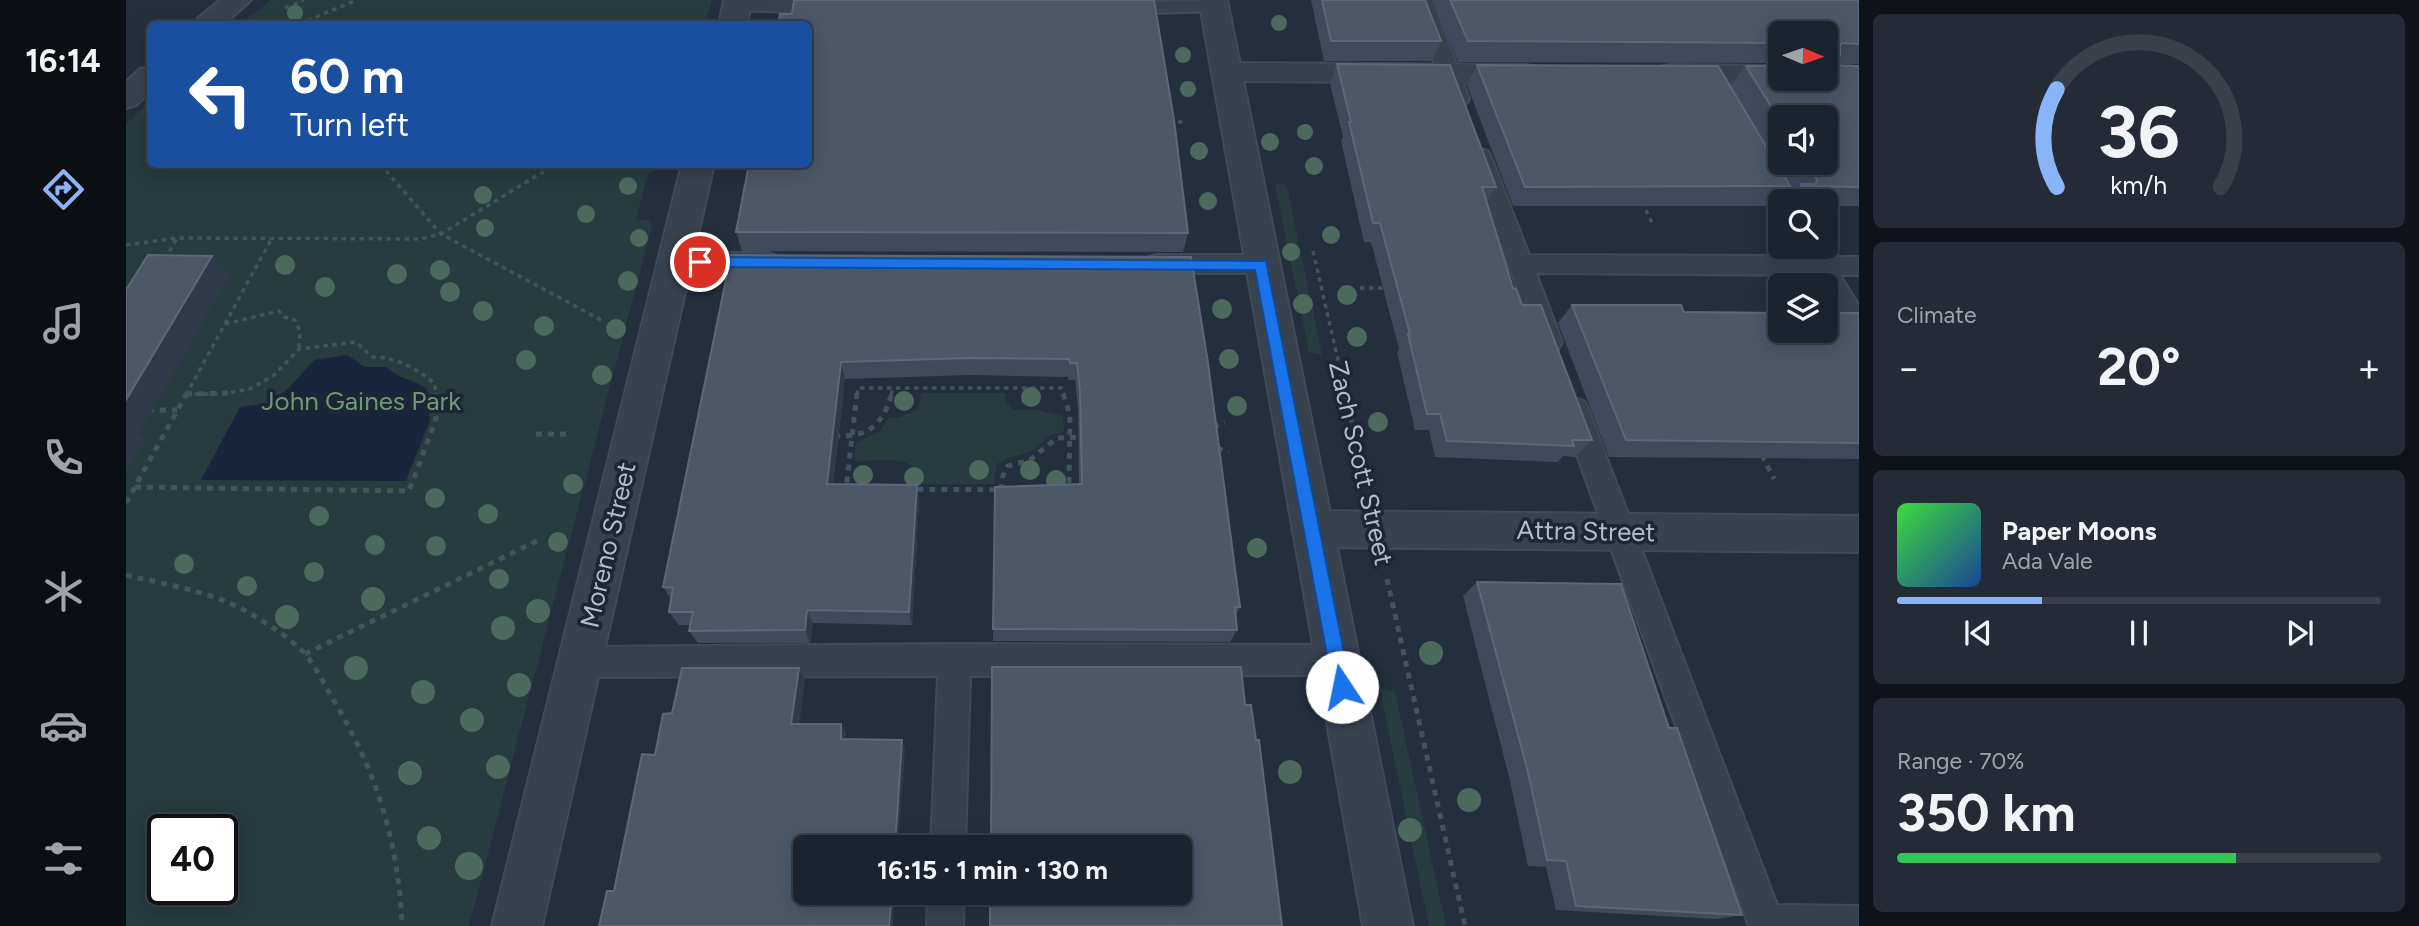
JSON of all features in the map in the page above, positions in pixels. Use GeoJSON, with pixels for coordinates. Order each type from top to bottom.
{"type":"FeatureCollection","features":[{"type":"Feature","properties":{"kind":"street"},"geometry":{"type":"LineString","coordinates":[[212,21],[237,0]]}},
{"type":"Feature","properties":{"kind":"street"},"geometry":{"type":"LineString","coordinates":[[1214,4],[1388,926]]}},
{"type":"Feature","properties":{"kind":"street"},"geometry":{"type":"LineString","coordinates":[[126,70],[147,74]]}},
{"type":"Feature","properties":{"kind":"street"},"geometry":{"type":"LineString","coordinates":[[1226,72],[1556,74]]}},
{"type":"Feature","properties":{"kind":"street"},"geometry":{"type":"LineString","coordinates":[[1646,74],[1716,84],[1768,77]]}},
{"type":"Feature","properties":{"kind":"street"},"geometry":{"type":"LineString","coordinates":[[126,99],[147,77]]}},
{"type":"Feature","properties":{"kind":"street","name":"Moreno Street"},"geometry":{"type":"LineString","coordinates":[[517,926],[697,168]]}},
{"type":"Feature","properties":{"kind":"street","name":"Attra Street"},"geometry":{"type":"LineString","coordinates":[[1312,529],[1859,534]]}},
{"type":"Feature","properties":{"kind":"lane"},"geometry":{"type":"LineString","coordinates":[[1422,0],[1766,925],[1859,923]]}},
{"type":"Feature","properties":{"kind":"lane"},"geometry":{"type":"LineString","coordinates":[[1097,8],[1214,4]]}},
{"type":"Feature","properties":{"kind":"lane"},"geometry":{"type":"LineString","coordinates":[[736,10],[847,7]]}},
{"type":"Feature","properties":{"kind":"lane"},"geometry":{"type":"LineString","coordinates":[[1520,264],[1768,257]]}},
{"type":"Feature","properties":{"kind":"lane"},"geometry":{"type":"LineString","coordinates":[[1818,259],[1859,328]]}},
{"type":"Feature","properties":{"kind":"lane"},"geometry":{"type":"LineString","coordinates":[[1829,259],[1859,266]]}},
{"type":"Feature","properties":{"kind":"lane"},"geometry":{"type":"LineString","coordinates":[[675,262],[796,262]]}},
{"type":"Feature","properties":{"kind":"lane"},"geometry":{"type":"LineString","coordinates":[[1134,264],[1261,264]]}},
{"type":"Feature","properties":{"kind":"lane"},"geometry":{"type":"LineString","coordinates":[[948,835],[955,659]]}},
{"type":"Feature","properties":{"kind":"lane"},"geometry":{"type":"LineString","coordinates":[[580,662],[1337,660]]}},
{"type":"Feature","properties":{"kind":"lane"},"geometry":{"type":"LineString","coordinates":[[945,926],[946,905]]}},
{"type":"Feature","properties":{"kind":"path"},"geometry":{"type":"LineString","coordinates":[[285,8],[304,0]]}},
{"type":"Feature","properties":{"kind":"path"},"geometry":{"type":"LineString","coordinates":[[306,21],[356,0]]}},
{"type":"Feature","properties":{"kind":"path"},"geometry":{"type":"LineString","coordinates":[[1157,122],[1183,122]]}},
{"type":"Feature","properties":{"kind":"path"},"geometry":{"type":"LineString","coordinates":[[383,168],[441,234],[601,320]]}},
{"type":"Feature","properties":{"kind":"path"},"geometry":{"type":"LineString","coordinates":[[126,245],[177,238],[420,239],[441,234],[549,168]]}},
{"type":"Feature","properties":{"kind":"path"},"geometry":{"type":"LineString","coordinates":[[1637,192],[1654,229]]}},
{"type":"Feature","properties":{"kind":"path"},"geometry":{"type":"LineString","coordinates":[[158,270],[177,238]]}},
{"type":"Feature","properties":{"kind":"path"},"geometry":{"type":"LineString","coordinates":[[126,503],[272,238]]}},
{"type":"Feature","properties":{"kind":"path","name":"Zach Scott Street"},"geometry":{"type":"LineString","coordinates":[[1311,243],[1465,926]]}},
{"type":"Feature","properties":{"kind":"path"},"geometry":{"type":"LineString","coordinates":[[1360,288],[1401,288]]}},
{"type":"Feature","properties":{"kind":"path"},"geometry":{"type":"LineString","coordinates":[[186,394],[219,395],[255,389],[277,375],[299,349],[300,332],[295,320],[284,317],[279,311],[254,315],[241,323],[225,324]]}},
{"type":"Feature","properties":{"kind":"path"},"geometry":{"type":"LineString","coordinates":[[135,487],[409,491],[436,419],[435,384],[422,371],[401,365],[393,357],[372,357],[356,342],[299,349]]}},
{"type":"Feature","properties":{"kind":"path"},"geometry":{"type":"LineString","coordinates":[[1059,374],[1070,415],[1070,478],[1065,490],[1065,502]]}},
{"type":"Feature","properties":{"kind":"path"},"geometry":{"type":"LineString","coordinates":[[845,499],[860,379]]}},
{"type":"Feature","properties":{"kind":"path"},"geometry":{"type":"LineString","coordinates":[[858,388],[1062,388]]}},
{"type":"Feature","properties":{"kind":"path"},"geometry":{"type":"LineString","coordinates":[[823,436],[861,437],[877,425],[889,405],[893,388]]}},
{"type":"Feature","properties":{"kind":"path"},"geometry":{"type":"LineString","coordinates":[[139,410],[177,410]]}},
{"type":"Feature","properties":{"kind":"path"},"geometry":{"type":"LineString","coordinates":[[1209,432],[1215,425],[1225,423]]}},
{"type":"Feature","properties":{"kind":"path"},"geometry":{"type":"LineString","coordinates":[[536,434],[570,434]]}},
{"type":"Feature","properties":{"kind":"path"},"geometry":{"type":"LineString","coordinates":[[1001,490],[1002,474],[1010,464],[1035,457],[1052,439],[1084,437]]}},
{"type":"Feature","properties":{"kind":"path"},"geometry":{"type":"LineString","coordinates":[[1210,442],[1229,452]]}},
{"type":"Feature","properties":{"kind":"path"},"geometry":{"type":"LineString","coordinates":[[1757,443],[1774,479]]}},
{"type":"Feature","properties":{"kind":"path"},"geometry":{"type":"LineString","coordinates":[[846,489],[1065,490]]}},
{"type":"Feature","properties":{"kind":"path"},"geometry":{"type":"LineString","coordinates":[[305,653],[541,538]]}},
{"type":"Feature","properties":{"kind":"path"},"geometry":{"type":"LineString","coordinates":[[126,575],[188,590],[251,614],[305,653],[370,763],[382,794],[395,852],[402,926]]}},
{"type":"Feature","properties":{"kind":"green space"},"geometry":{"type":"Polygon","coordinates":[[[270,0],[712,0],[706,21],[240,21],[257,12],[270,0]]]}},
{"type":"Feature","properties":{"kind":"green space","name":"John Gaines Park"},"geometry":{"type":"Polygon","coordinates":[[[147,104],[147,168],[661,168],[648,174],[636,220],[648,220],[652,226],[469,926],[126,926],[126,124],[147,104]]]}},
{"type":"Feature","properties":{"kind":"green space"},"geometry":{"type":"Polygon","coordinates":[[[1285,184],[1322,355],[1309,352],[1275,185],[1285,184]]]}},
{"type":"Feature","properties":{"kind":"green space"},"geometry":{"type":"Polygon","coordinates":[[[922,393],[1005,393],[1005,400],[1014,410],[1038,410],[1063,416],[1064,432],[1050,436],[1030,452],[1000,462],[996,465],[994,484],[923,484],[919,473],[904,462],[854,461],[856,443],[880,431],[889,418],[898,418],[917,410],[922,393]]]}},
{"type":"Feature","properties":{"kind":"green space"},"geometry":{"type":"Polygon","coordinates":[[[1382,688],[1395,692],[1446,926],[1429,926],[1380,691],[1382,688]]]}},
{"type":"Feature","properties":{"kind":"water"},"geometry":{"type":"Polygon","coordinates":[[[347,355],[365,367],[386,367],[427,389],[430,420],[406,481],[201,480],[240,407],[270,403],[290,387],[314,360],[347,355]]]}},
{"type":"Feature","properties":{"kind":"building"},"geometry":{"type":"Polygon","coordinates":[[[794,0],[1154,0],[1174,120],[1188,233],[736,232],[748,168],[812,168],[812,21],[779,21],[780,14],[792,14],[794,0]]]}},
{"type":"Feature","properties":{"kind":"building"},"geometry":{"type":"Polygon","coordinates":[[[1322,0],[1425,0],[1441,41],[1331,41],[1322,0]]]}},
{"type":"Feature","properties":{"kind":"building"},"geometry":{"type":"Polygon","coordinates":[[[1450,0],[1859,0],[1859,44],[1842,43],[1838,56],[1838,21],[1768,21],[1768,43],[1468,41],[1450,0]]]}},
{"type":"Feature","properties":{"kind":"building"},"geometry":{"type":"Polygon","coordinates":[[[1337,64],[1450,65],[1496,187],[1482,187],[1513,288],[1516,289],[1522,305],[1541,305],[1592,440],[1572,440],[1574,446],[1447,441],[1440,414],[1427,414],[1410,334],[1380,223],[1373,223],[1337,64]]]}},
{"type":"Feature","properties":{"kind":"building"},"geometry":{"type":"Polygon","coordinates":[[[1477,65],[1718,66],[1768,149],[1768,175],[1783,175],[1790,186],[1525,187],[1477,65]]]}},
{"type":"Feature","properties":{"kind":"building"},"geometry":{"type":"Polygon","coordinates":[[[1838,65],[1859,66],[1859,187],[1801,186],[1816,184],[1814,175],[1838,175],[1838,105],[1770,105],[1746,66],[1768,66],[1768,91],[1838,91],[1838,65]]]}},
{"type":"Feature","properties":{"kind":"building"},"geometry":{"type":"Polygon","coordinates":[[[148,255],[212,256],[126,400],[126,290],[148,255]]]}},
{"type":"Feature","properties":{"kind":"building"},"geometry":{"type":"Polygon","coordinates":[[[731,255],[1191,257],[1208,363],[1240,607],[1235,607],[1237,630],[993,629],[995,487],[1082,484],[1080,391],[1077,363],[1070,363],[1069,359],[969,358],[841,362],[827,484],[917,485],[909,612],[807,610],[805,630],[689,631],[693,612],[669,612],[673,588],[663,587],[731,255]]]}},
{"type":"Feature","properties":{"kind":"building"},"geometry":{"type":"Polygon","coordinates":[[[1572,305],[1681,305],[1684,312],[1768,313],[1768,343],[1838,343],[1838,313],[1859,313],[1859,443],[1626,440],[1572,305]]]}},
{"type":"Feature","properties":{"kind":"building"},"geometry":{"type":"Polygon","coordinates":[[[1477,582],[1621,584],[1669,728],[1677,728],[1742,915],[1576,906],[1566,861],[1547,860],[1528,772],[1477,582]]]}},
{"type":"Feature","properties":{"kind":"building"},"geometry":{"type":"Polygon","coordinates":[[[992,667],[1241,667],[1245,705],[1251,705],[1256,740],[1259,740],[1282,926],[990,926],[990,905],[1192,905],[1192,835],[991,835],[992,667]]]}},
{"type":"Feature","properties":{"kind":"building"},"geometry":{"type":"Polygon","coordinates":[[[682,668],[799,668],[791,724],[841,724],[841,739],[902,740],[896,835],[793,835],[793,905],[891,905],[889,926],[599,926],[607,891],[614,891],[642,754],[655,755],[663,714],[672,713],[682,668]]]}},
{"type":"Feature","properties":{"kind":"route"},"geometry":{"type":"LineString","coordinates":[[700,262],[1261,264],[1342,687]]}}]}
